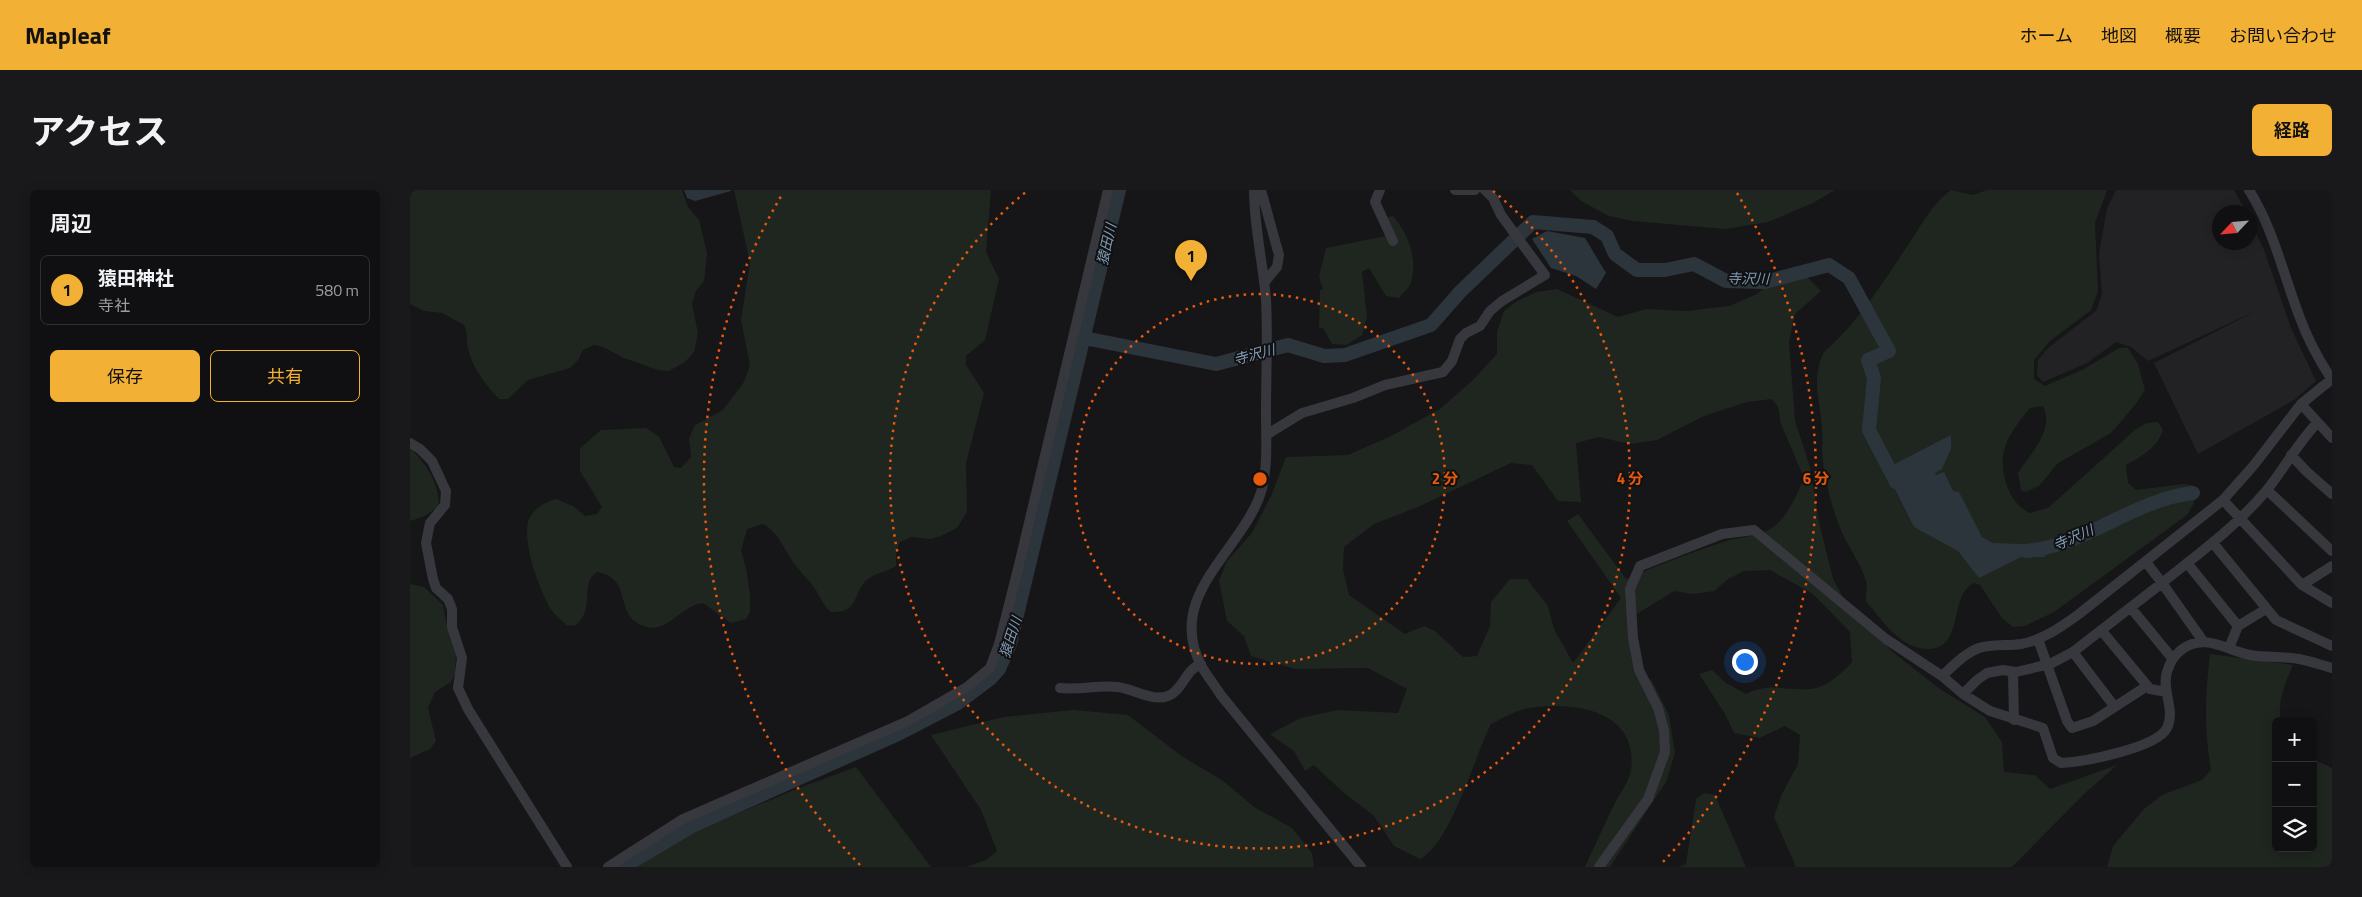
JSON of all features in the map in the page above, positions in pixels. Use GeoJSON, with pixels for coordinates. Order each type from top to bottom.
{"type":"FeatureCollection","features":[{"type":"Feature","properties":{"kind":"street"},"geometry":{"type":"LineString","coordinates":[[608,867],[683,819],[908,721],[980,678],[990,668],[999,644],[1019,565],[1108,190]]}},
{"type":"Feature","properties":{"kind":"street"},"geometry":{"type":"LineString","coordinates":[[1254,190],[1264,283],[1266,435],[1262,487],[1245,526],[1214,567],[1199,592],[1194,607],[1194,641],[1200,664],[1220,694],[1361,867]]}},
{"type":"Feature","properties":{"kind":"street"},"geometry":{"type":"LineString","coordinates":[[1261,190],[1279,255],[1277,267],[1264,283]]}},
{"type":"Feature","properties":{"kind":"street"},"geometry":{"type":"LineString","coordinates":[[1380,190],[1374,202],[1393,241]]}},
{"type":"Feature","properties":{"kind":"street"},"geometry":{"type":"LineString","coordinates":[[1455,190],[1475,190]]}},
{"type":"Feature","properties":{"kind":"street"},"geometry":{"type":"LineString","coordinates":[[1266,435],[1302,413],[1353,398],[1385,385],[1443,372],[1452,361],[1460,339],[1466,333],[1480,326],[1490,311],[1502,301],[1545,275],[1500,215],[1493,198],[1485,190]]}},
{"type":"Feature","properties":{"kind":"street"},"geometry":{"type":"LineString","coordinates":[[1942,676],[1969,653],[1980,648],[2021,644],[2038,639],[2058,629],[2079,614],[2223,500],[2254,465],[2301,404],[2332,379],[2313,349],[2297,312],[2270,229],[2249,190]]}},
{"type":"Feature","properties":{"kind":"street"},"geometry":{"type":"LineString","coordinates":[[2301,404],[2332,438]]}},
{"type":"Feature","properties":{"kind":"street"},"geometry":{"type":"LineString","coordinates":[[1963,694],[1987,673],[2002,670],[2013,672],[2047,664],[2073,652],[2131,608],[2213,543],[2240,519],[2266,490],[2301,439],[2317,423]]}},
{"type":"Feature","properties":{"kind":"street"},"geometry":{"type":"LineString","coordinates":[[410,443],[420,449],[432,461],[446,491],[445,505],[430,523],[426,543],[436,588],[448,599],[452,609],[452,627],[462,658],[458,688],[567,867]]}},
{"type":"Feature","properties":{"kind":"street"},"geometry":{"type":"LineString","coordinates":[[2291,455],[2332,494]]}},
{"type":"Feature","properties":{"kind":"street"},"geometry":{"type":"LineString","coordinates":[[2266,490],[2332,551]]}},
{"type":"Feature","properties":{"kind":"street"},"geometry":{"type":"LineString","coordinates":[[2223,500],[2302,585],[2310,592],[2332,603]]}},
{"type":"Feature","properties":{"kind":"street"},"geometry":{"type":"LineString","coordinates":[[1599,867],[1648,799],[1665,752],[1664,730],[1658,708],[1640,670],[1633,638],[1630,589],[1640,566],[1722,534],[1754,530],[1886,639],[1942,676],[1963,694],[1990,711],[2043,728],[2053,758],[2061,763],[2142,746],[2160,736],[2167,729],[2171,715],[2166,674],[2172,658],[2185,647],[2203,641],[2250,655],[2300,659],[2332,668]]}},
{"type":"Feature","properties":{"kind":"street"},"geometry":{"type":"LineString","coordinates":[[2213,543],[2276,620],[2332,646]]}},
{"type":"Feature","properties":{"kind":"street"},"geometry":{"type":"LineString","coordinates":[[2146,562],[2203,641]]}},
{"type":"Feature","properties":{"kind":"street"},"geometry":{"type":"LineString","coordinates":[[2187,563],[2238,626]]}},
{"type":"Feature","properties":{"kind":"street"},"geometry":{"type":"LineString","coordinates":[[2302,585],[2332,566]]}},
{"type":"Feature","properties":{"kind":"street"},"geometry":{"type":"LineString","coordinates":[[2131,608],[2172,658]]}},
{"type":"Feature","properties":{"kind":"street"},"geometry":{"type":"LineString","coordinates":[[2229,648],[2238,626],[2266,609]]}},
{"type":"Feature","properties":{"kind":"street"},"geometry":{"type":"LineString","coordinates":[[2101,630],[2150,689],[2167,692]]}},
{"type":"Feature","properties":{"kind":"street"},"geometry":{"type":"LineString","coordinates":[[2038,639],[2067,721],[2072,728],[2093,721],[2147,686]]}},
{"type":"Feature","properties":{"kind":"street"},"geometry":{"type":"LineString","coordinates":[[2073,652],[2114,706]]}},
{"type":"Feature","properties":{"kind":"street"},"geometry":{"type":"LineString","coordinates":[[1060,688],[1073,690],[1119,687],[1158,698],[1165,697],[1176,690],[1192,668],[1200,664]]}},
{"type":"Feature","properties":{"kind":"street"},"geometry":{"type":"LineString","coordinates":[[2013,672],[2014,720]]}},
{"type":"Feature","properties":{"kind":"shaded area"},"geometry":{"type":"Polygon","coordinates":[[[410,190],[682,190],[688,207],[699,220],[707,253],[704,281],[696,291],[692,304],[698,333],[694,352],[685,362],[669,371],[658,370],[594,345],[583,350],[578,360],[570,368],[528,380],[508,399],[499,399],[476,369],[468,348],[464,325],[442,313],[424,311],[410,304],[410,190]]]}},
{"type":"Feature","properties":{"kind":"shaded area"},"geometry":{"type":"Polygon","coordinates":[[[684,190],[731,191],[695,201],[687,198],[684,190]]]}},
{"type":"Feature","properties":{"kind":"shaded area"},"geometry":{"type":"Polygon","coordinates":[[[734,190],[991,190],[986,252],[999,279],[985,340],[966,356],[966,365],[984,393],[966,463],[967,512],[957,528],[941,536],[931,539],[911,537],[900,542],[896,551],[896,566],[868,579],[859,590],[851,606],[841,611],[831,612],[828,609],[814,587],[798,569],[777,536],[762,524],[747,529],[741,550],[750,594],[750,612],[746,619],[731,623],[703,603],[687,609],[666,624],[650,628],[641,625],[633,619],[628,612],[616,581],[597,572],[589,583],[587,604],[581,619],[575,626],[566,625],[550,608],[541,589],[529,551],[527,528],[529,519],[537,509],[556,499],[573,506],[585,516],[597,514],[602,507],[580,471],[580,448],[601,430],[646,428],[659,437],[674,467],[681,468],[691,457],[689,438],[695,425],[723,410],[744,382],[750,365],[741,320],[750,263],[734,190]]]}},
{"type":"Feature","properties":{"kind":"shaded area"},"geometry":{"type":"Polygon","coordinates":[[[1570,190],[1835,190],[1813,203],[1768,222],[1725,229],[1633,221],[1609,216],[1581,201],[1570,190]]]}},
{"type":"Feature","properties":{"kind":"shaded area"},"geometry":{"type":"Polygon","coordinates":[[[1951,190],[1973,195],[1987,190],[2107,190],[2095,223],[2098,291],[2091,310],[2050,341],[2034,360],[2034,379],[2045,386],[2084,369],[2119,348],[2128,348],[2138,364],[2145,390],[2111,433],[2058,463],[2039,486],[2026,492],[2021,490],[2018,473],[2040,441],[2046,424],[2043,406],[2030,408],[2011,434],[2004,451],[2003,471],[2014,500],[2029,513],[2048,508],[2136,429],[2147,423],[2158,422],[2163,430],[2157,442],[2143,455],[2126,465],[2128,483],[2136,490],[2183,484],[2191,485],[2197,493],[2187,515],[2054,612],[2025,626],[2013,627],[2002,618],[1980,585],[1974,583],[1966,589],[1961,598],[1948,640],[1940,646],[1929,649],[1913,646],[1898,637],[1867,602],[1866,581],[1841,530],[1827,487],[1817,382],[1820,362],[1824,352],[1860,314],[1928,214],[1951,190]]]}},
{"type":"Feature","properties":{"kind":"shaded area"},"geometry":{"type":"Polygon","coordinates":[[[2116,190],[2234,190],[2242,205],[2212,205],[2212,250],[2257,250],[2257,235],[2291,328],[2316,381],[2294,400],[2198,454],[2154,363],[2258,310],[2148,361],[2131,347],[2116,342],[2087,363],[2043,382],[2037,375],[2038,360],[2048,348],[2096,311],[2102,294],[2099,254],[2107,208],[2116,190]]]}},
{"type":"Feature","properties":{"kind":"shaded area"},"geometry":{"type":"Polygon","coordinates":[[[1393,216],[1407,238],[1412,255],[1413,273],[1410,284],[1399,298],[1386,296],[1369,268],[1362,272],[1367,317],[1362,335],[1346,345],[1332,344],[1323,328],[1319,328],[1320,290],[1323,289],[1319,277],[1326,248],[1386,236],[1379,219],[1393,216]]]}},
{"type":"Feature","properties":{"kind":"shaded area"},"geometry":{"type":"Polygon","coordinates":[[[1547,231],[1585,238],[1606,273],[1596,289],[1576,276],[1551,268],[1532,239],[1547,231]]]}},
{"type":"Feature","properties":{"kind":"shaded area"},"geometry":{"type":"Polygon","coordinates":[[[1801,271],[1821,291],[1795,314],[1789,342],[1795,421],[1810,467],[1819,522],[1833,579],[1850,610],[1894,653],[1940,689],[1985,717],[2002,742],[2004,772],[2035,775],[2050,789],[2117,765],[2083,795],[2012,867],[1796,867],[1774,817],[1781,796],[1798,764],[1800,735],[1785,726],[1759,738],[1734,733],[1725,714],[1699,674],[1712,670],[1726,683],[1746,694],[1763,688],[1816,688],[1833,679],[1852,662],[1850,632],[1813,594],[1770,570],[1744,571],[1728,579],[1714,591],[1693,594],[1674,591],[1627,620],[1633,665],[1652,681],[1669,715],[1675,753],[1666,782],[1610,867],[1585,867],[1612,809],[1629,778],[1631,750],[1625,734],[1614,723],[1600,714],[1566,706],[1525,709],[1491,724],[1452,818],[1442,836],[1431,850],[1420,859],[1394,846],[1374,816],[1343,792],[1314,765],[1305,771],[1294,751],[1270,734],[1301,718],[1337,710],[1398,713],[1407,689],[1368,668],[1295,669],[1251,656],[1244,636],[1227,621],[1219,581],[1227,561],[1252,533],[1271,496],[1286,457],[1348,455],[1393,435],[1440,409],[1472,381],[1497,354],[1497,332],[1504,311],[1517,301],[1536,292],[1557,289],[1618,317],[1646,309],[1687,311],[1729,306],[1755,295],[1781,276],[1801,271]],[[1772,399],[1747,402],[1704,416],[1657,440],[1630,444],[1599,437],[1576,443],[1581,502],[1558,501],[1532,465],[1511,463],[1418,507],[1374,524],[1344,547],[1343,569],[1349,595],[1405,634],[1424,626],[1435,631],[1463,657],[1477,656],[1490,626],[1491,602],[1510,579],[1527,579],[1548,606],[1554,629],[1573,663],[1621,598],[1567,521],[1578,514],[1626,579],[1698,550],[1758,534],[1771,528],[1782,519],[1804,478],[1781,424],[1778,407],[1772,399]]]}},
{"type":"Feature","properties":{"kind":"shaded area"},"geometry":{"type":"Polygon","coordinates":[[[1951,435],[1951,449],[1942,469],[1935,473],[1936,475],[1944,472],[1953,491],[1959,492],[1982,537],[1993,543],[2044,545],[2045,557],[2021,557],[1979,578],[1958,551],[1914,527],[1885,469],[1951,435]]]}},
{"type":"Feature","properties":{"kind":"shaded area"},"geometry":{"type":"Polygon","coordinates":[[[410,448],[421,460],[434,481],[439,506],[425,516],[410,521],[410,448]]]}},
{"type":"Feature","properties":{"kind":"shaded area"},"geometry":{"type":"Polygon","coordinates":[[[410,584],[424,587],[443,605],[456,656],[455,674],[451,682],[435,692],[428,708],[436,741],[430,749],[410,758],[410,584]]]}},
{"type":"Feature","properties":{"kind":"shaded area"},"geometry":{"type":"Polygon","coordinates":[[[2210,654],[2293,665],[2281,700],[2281,717],[2272,717],[2272,852],[2317,852],[2317,761],[2332,768],[2332,867],[2107,867],[2113,846],[2144,809],[2162,795],[2202,780],[2211,770],[2207,741],[2207,683],[2210,654]]]}},
{"type":"Feature","properties":{"kind":"shaded area"},"geometry":{"type":"Polygon","coordinates":[[[1073,710],[1128,715],[1183,757],[1222,780],[1254,807],[1292,828],[1312,853],[1314,867],[966,867],[986,860],[997,851],[981,810],[931,735],[1004,717],[1073,710]]]}},
{"type":"Feature","properties":{"kind":"shaded area"},"geometry":{"type":"Polygon","coordinates":[[[856,767],[931,867],[634,867],[696,831],[799,788],[856,767]]]}},
{"type":"Feature","properties":{"kind":"shaded area"},"geometry":{"type":"Polygon","coordinates":[[[1704,793],[1715,795],[1746,867],[1679,867],[1686,864],[1696,799],[1704,793]]]}},
{"type":"Feature","properties":{"kind":"waterway","name":"猿田川"},"geometry":{"type":"LineString","coordinates":[[623,867],[694,825],[898,734],[958,703],[990,679],[999,669],[1010,644],[1119,190]]}},
{"type":"Feature","properties":{"kind":"waterway","name":"寺沢川"},"geometry":{"type":"LineString","coordinates":[[1084,338],[1216,364],[1288,345],[1324,356],[1345,355],[1431,325],[1460,292],[1533,222],[1593,227],[1607,236],[1615,254],[1637,270],[1665,270],[1694,264],[1726,281],[1765,282],[1829,265],[1849,278],[1889,351],[1868,360],[1874,378],[1869,430],[1896,482]]}},
{"type":"Feature","properties":{"kind":"waterway","name":"寺沢川"},"geometry":{"type":"LineString","coordinates":[[2026,551],[2069,541],[2150,504],[2171,497],[2193,493]]}},
{"type":"Feature","properties":{"kind":"place","name":"猿田神社"},"geometry":{"type":"Point","coordinates":[1191,281]}}]}
